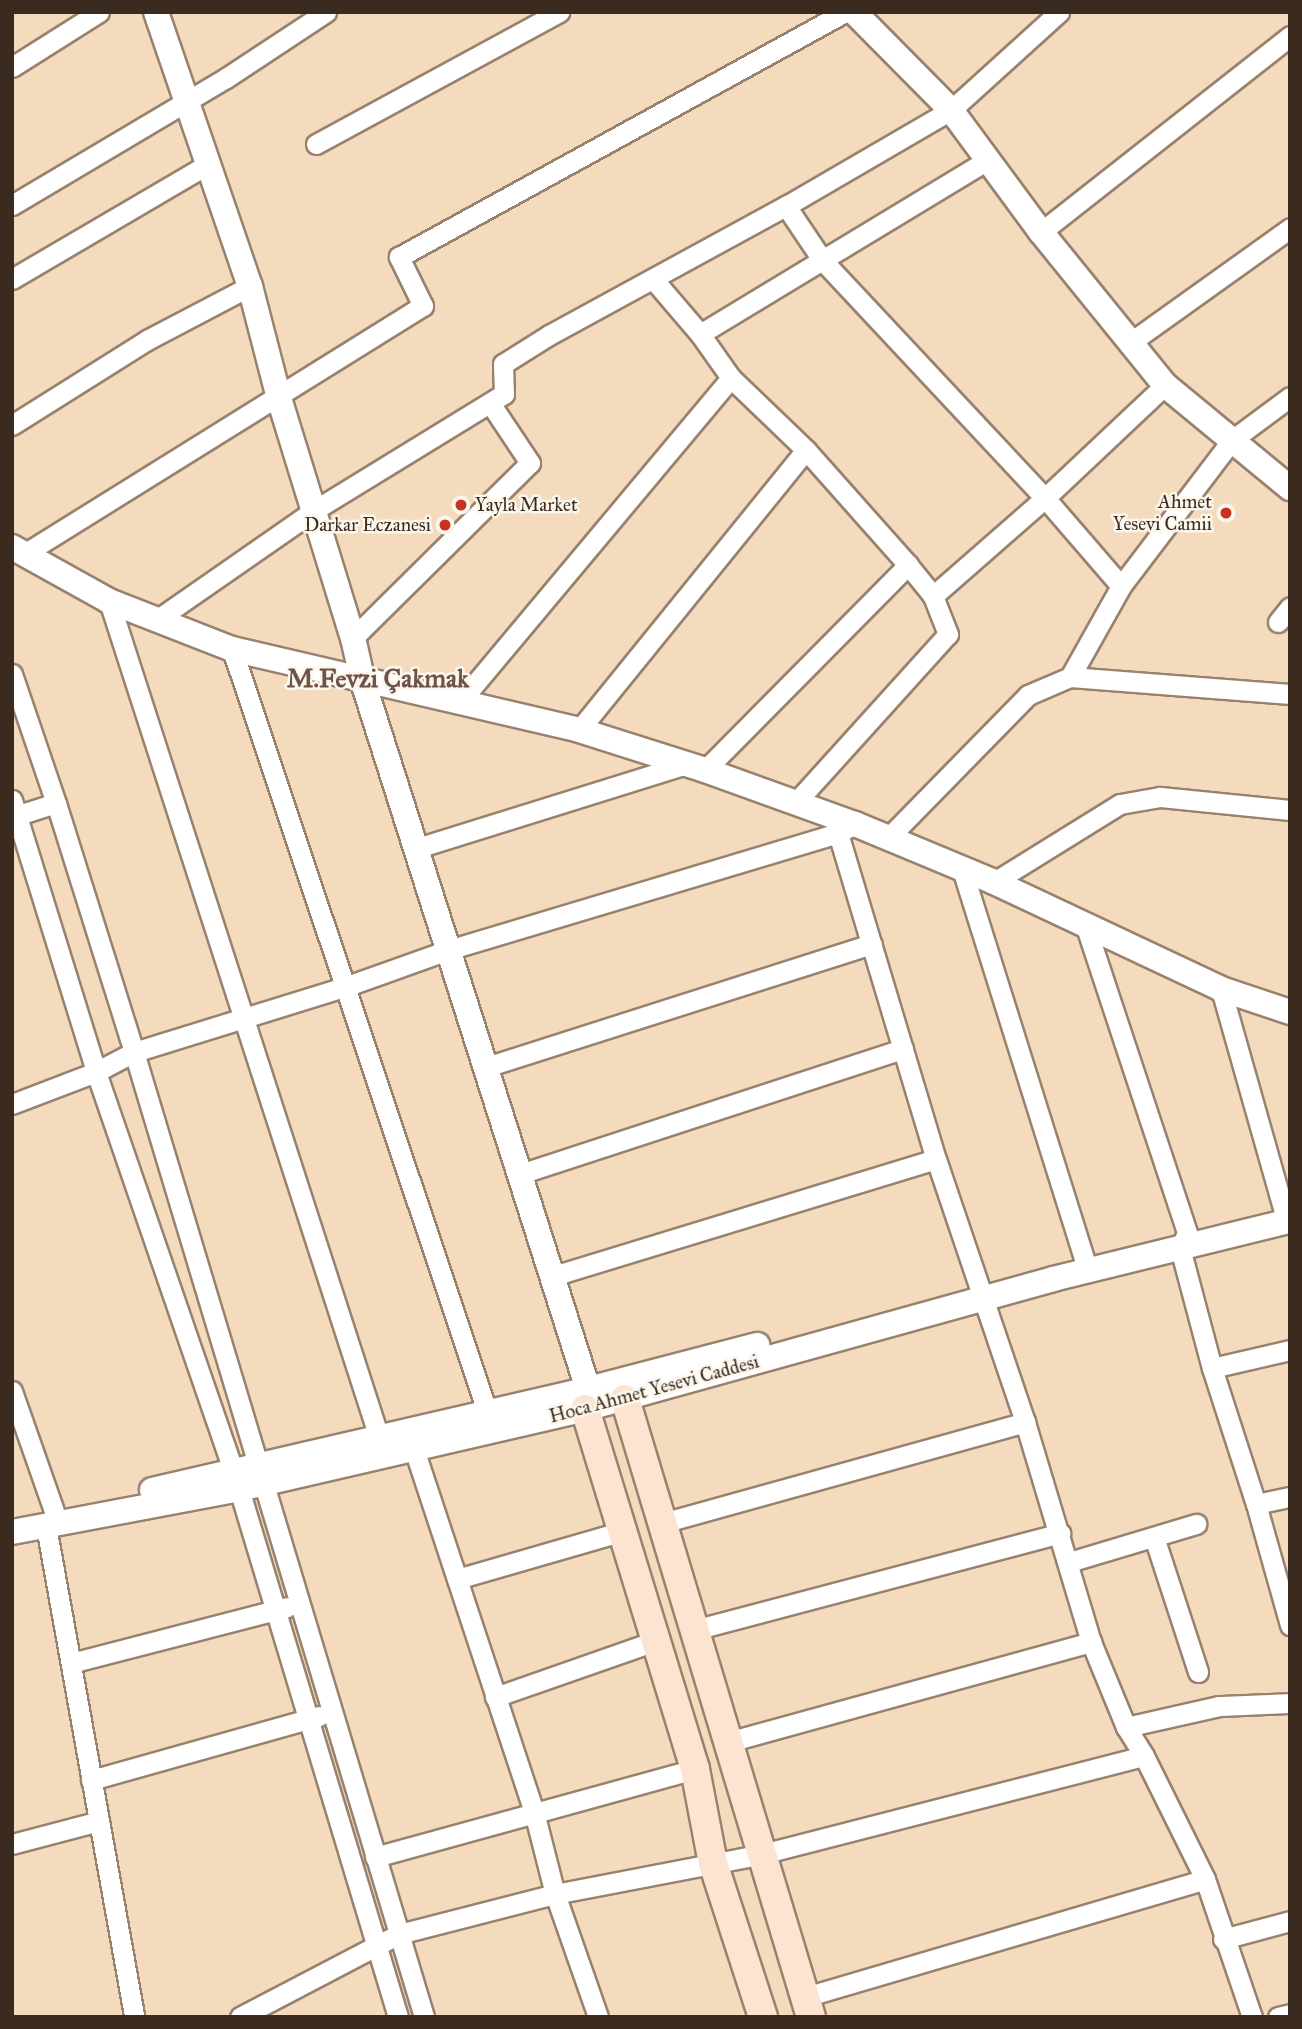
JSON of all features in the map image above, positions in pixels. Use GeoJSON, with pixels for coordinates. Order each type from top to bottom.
{"type":"FeatureCollection","features":[{"type":"Feature","properties":{"kind":"main road"},"geometry":{"type":"LineString","coordinates":[[587,1399],[623,1531],[695,1769],[713,1863],[763,2017]]}},
{"type":"Feature","properties":{"kind":"main road"},"geometry":{"type":"LineString","coordinates":[[625,1399],[808,2007]]}},
{"type":"Feature","properties":{"kind":"street"},"geometry":{"type":"LineString","coordinates":[[12,66],[99,12]]}},
{"type":"Feature","properties":{"kind":"street"},"geometry":{"type":"LineString","coordinates":[[156,12],[250,286],[279,398],[353,638],[363,681],[553,1276],[587,1399]]}},
{"type":"Feature","properties":{"kind":"street"},"geometry":{"type":"LineString","coordinates":[[12,205],[186,102],[326,12]]}},
{"type":"Feature","properties":{"kind":"street"},"geometry":{"type":"LineString","coordinates":[[316,144],[559,12]]}},
{"type":"Feature","properties":{"kind":"street"},"geometry":{"type":"LineString","coordinates":[[18,551],[279,398],[423,306],[399,257],[845,12]]}},
{"type":"Feature","properties":{"kind":"street"},"geometry":{"type":"LineString","coordinates":[[854,12],[951,110],[1041,232],[1166,385],[1290,488]]}},
{"type":"Feature","properties":{"kind":"street"},"geometry":{"type":"LineString","coordinates":[[155,621],[313,511],[504,394],[503,364],[549,335],[786,206],[951,110],[1059,12]]}},
{"type":"Feature","properties":{"kind":"street"},"geometry":{"type":"LineString","coordinates":[[1041,232],[1290,36]]}},
{"type":"Feature","properties":{"kind":"street"},"geometry":{"type":"LineString","coordinates":[[700,334],[987,160]]}},
{"type":"Feature","properties":{"kind":"street"},"geometry":{"type":"LineString","coordinates":[[12,279],[208,164]]}},
{"type":"Feature","properties":{"kind":"street"},"geometry":{"type":"LineString","coordinates":[[786,206],[823,261],[1045,498],[1121,586]]}},
{"type":"Feature","properties":{"kind":"street"},"geometry":{"type":"LineString","coordinates":[[1131,342],[1290,228]]}},
{"type":"Feature","properties":{"kind":"street"},"geometry":{"type":"LineString","coordinates":[[653,279],[700,334],[732,378],[806,450],[908,565],[933,596],[948,634],[796,803]]}},
{"type":"Feature","properties":{"kind":"street"},"geometry":{"type":"LineString","coordinates":[[12,425],[147,340],[250,286]]}},
{"type":"Feature","properties":{"kind":"street"},"geometry":{"type":"LineString","coordinates":[[459,703],[732,378]]}},
{"type":"Feature","properties":{"kind":"street"},"geometry":{"type":"LineString","coordinates":[[933,596],[1045,498],[1166,385]]}},
{"type":"Feature","properties":{"kind":"street"},"geometry":{"type":"LineString","coordinates":[[1070,677],[1121,586],[1232,440],[1290,397]]}},
{"type":"Feature","properties":{"kind":"street"},"geometry":{"type":"LineString","coordinates":[[353,638],[530,463],[490,403]]}},
{"type":"Feature","properties":{"kind":"street"},"geometry":{"type":"LineString","coordinates":[[579,730],[806,450]]}},
{"type":"Feature","properties":{"kind":"street"},"geometry":{"type":"LineString","coordinates":[[18,551],[109,601],[232,649],[579,730],[696,767],[796,803],[847,829],[888,838],[994,882],[1221,989],[1290,1012]]}},
{"type":"Feature","properties":{"kind":"street"},"geometry":{"type":"LineString","coordinates":[[417,848],[696,767],[908,565]]}},
{"type":"Feature","properties":{"kind":"street"},"geometry":{"type":"LineString","coordinates":[[109,601],[382,1445]]}},
{"type":"Feature","properties":{"kind":"street"},"geometry":{"type":"LineString","coordinates":[[232,649],[347,986],[487,1411]]}},
{"type":"Feature","properties":{"kind":"street"},"geometry":{"type":"LineString","coordinates":[[12,674],[56,803],[134,1052],[248,1476],[275,1611],[398,2017]]}},
{"type":"Feature","properties":{"kind":"street"},"geometry":{"type":"LineString","coordinates":[[888,838],[1028,695],[1070,677],[1290,694]]}},
{"type":"Feature","properties":{"kind":"street"},"geometry":{"type":"LineString","coordinates":[[994,882],[1120,804],[1160,797],[1290,810]]}},
{"type":"Feature","properties":{"kind":"street"},"geometry":{"type":"LineString","coordinates":[[56,803],[14,811],[96,1072],[299,1604],[424,2017]]}},
{"type":"Feature","properties":{"kind":"street"},"geometry":{"type":"LineString","coordinates":[[847,829],[872,944],[936,1159],[1025,1422],[1091,1642],[1126,1727],[1144,1756],[1205,1879],[1223,1939],[1252,2017]]}},
{"type":"Feature","properties":{"kind":"street"},"geometry":{"type":"LineString","coordinates":[[12,1104],[96,1072],[134,1052],[347,986],[448,950],[847,829]]}},
{"type":"Feature","properties":{"kind":"street"},"geometry":{"type":"LineString","coordinates":[[962,869],[1084,1259]]}},
{"type":"Feature","properties":{"kind":"street"},"geometry":{"type":"LineString","coordinates":[[1085,924],[1184,1241],[1212,1368],[1256,1504],[1289,1620]]}},
{"type":"Feature","properties":{"kind":"street"},"geometry":{"type":"LineString","coordinates":[[486,1066],[872,944]]}},
{"type":"Feature","properties":{"kind":"street"},"geometry":{"type":"LineString","coordinates":[[1221,989],[1288,1215]]}},
{"type":"Feature","properties":{"kind":"street"},"geometry":{"type":"LineString","coordinates":[[520,1174],[903,1049]]}},
{"type":"Feature","properties":{"kind":"street"},"geometry":{"type":"LineString","coordinates":[[553,1276],[936,1159]]}},
{"type":"Feature","properties":{"kind":"street","name":"Hoca Ahmet Yesevi Caddesi"},"geometry":{"type":"LineString","coordinates":[[382,1445],[414,1449],[587,1399],[980,1293],[1288,1215]]}},
{"type":"Feature","properties":{"kind":"street","name":"Hoca Ahmet Yesevi Caddesi"},"geometry":{"type":"LineString","coordinates":[[12,1532],[50,1519],[382,1445],[487,1411],[587,1399],[625,1399],[980,1293],[1084,1259],[1184,1241]]}},
{"type":"Feature","properties":{"kind":"street"},"geometry":{"type":"LineString","coordinates":[[1212,1368],[1290,1350]]}},
{"type":"Feature","properties":{"kind":"street"},"geometry":{"type":"LineString","coordinates":[[12,1391],[50,1519],[71,1663],[134,2017]]}},
{"type":"Feature","properties":{"kind":"street"},"geometry":{"type":"LineString","coordinates":[[662,1523],[1025,1422]]}},
{"type":"Feature","properties":{"kind":"street"},"geometry":{"type":"LineString","coordinates":[[414,1449],[535,1813],[555,1894],[598,2017]]}},
{"type":"Feature","properties":{"kind":"street"},"geometry":{"type":"LineString","coordinates":[[1256,1504],[1290,1497]]}},
{"type":"Feature","properties":{"kind":"street","name":"Hoca Ahmet Yesevi Caddesi"},"geometry":{"type":"LineString","coordinates":[[12,1519],[50,1519]]}},
{"type":"Feature","properties":{"kind":"street"},"geometry":{"type":"LineString","coordinates":[[1069,1562],[1196,1524]]}},
{"type":"Feature","properties":{"kind":"street"},"geometry":{"type":"LineString","coordinates":[[457,1579],[623,1531]]}},
{"type":"Feature","properties":{"kind":"street"},"geometry":{"type":"LineString","coordinates":[[694,1630],[1060,1533]]}},
{"type":"Feature","properties":{"kind":"street"},"geometry":{"type":"LineString","coordinates":[[1154,1537],[1198,1672]]}},
{"type":"Feature","properties":{"kind":"street"},"geometry":{"type":"LineString","coordinates":[[71,1663],[299,1604]]}},
{"type":"Feature","properties":{"kind":"street"},"geometry":{"type":"LineString","coordinates":[[495,1697],[658,1640]]}},
{"type":"Feature","properties":{"kind":"street"},"geometry":{"type":"LineString","coordinates":[[728,1742],[1091,1642]]}},
{"type":"Feature","properties":{"kind":"street"},"geometry":{"type":"LineString","coordinates":[[1126,1727],[1219,1706],[1290,1703]]}},
{"type":"Feature","properties":{"kind":"street"},"geometry":{"type":"LineString","coordinates":[[92,1780],[332,1712]]}},
{"type":"Feature","properties":{"kind":"street"},"geometry":{"type":"LineString","coordinates":[[240,2017],[377,1948],[399,1934],[555,1894],[762,1854],[1144,1756]]}},
{"type":"Feature","properties":{"kind":"street"},"geometry":{"type":"LineString","coordinates":[[375,1857],[695,1769]]}},
{"type":"Feature","properties":{"kind":"street"},"geometry":{"type":"LineString","coordinates":[[12,1844],[99,1821]]}},
{"type":"Feature","properties":{"kind":"street"},"geometry":{"type":"LineString","coordinates":[[808,2007],[1205,1879]]}},
{"type":"Feature","properties":{"kind":"street"},"geometry":{"type":"LineString","coordinates":[[1223,1939],[1290,1921]]}},
{"type":"Feature","properties":{"kind":"street"},"geometry":{"type":"LineString","coordinates":[[1278,2017],[1290,2014]]}},
{"type":"Feature","properties":{"kind":"place","name":"Yayla Market"},"geometry":{"type":"Point","coordinates":[461,505]}},
{"type":"Feature","properties":{"kind":"place","name":"Ahmet Yesevi Camii"},"geometry":{"type":"Point","coordinates":[1226,513]}},
{"type":"Feature","properties":{"kind":"place","name":"Darkar Eczanesi"},"geometry":{"type":"Point","coordinates":[445,525]}},
{"type":"Feature","properties":{"kind":"district","name":"M.Fevzi Çakmak"},"geometry":{"type":"Point","coordinates":[378,679]}}]}
